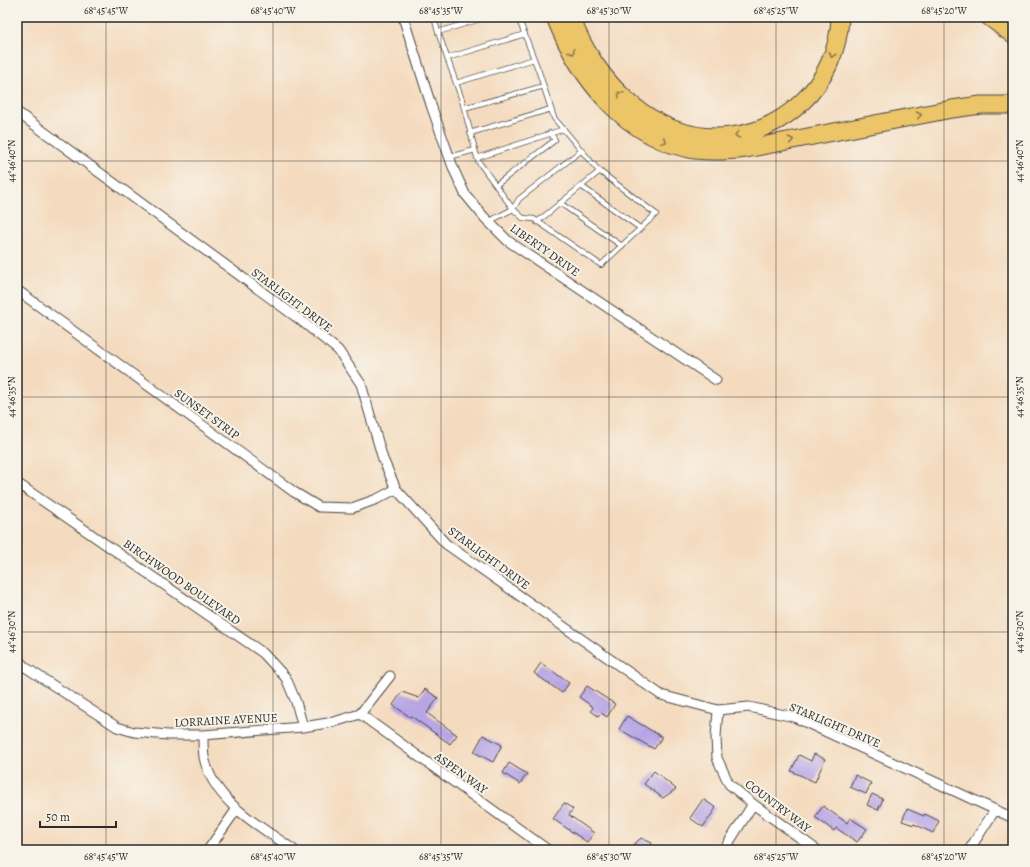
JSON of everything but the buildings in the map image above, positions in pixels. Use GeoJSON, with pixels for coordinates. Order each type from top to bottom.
{"type":"FeatureCollection","features":[{"type":"Feature","properties":{"kind":"highway"},"geometry":{"type":"LineString","coordinates":[[556,17],[565,39],[579,65],[595,88],[610,104],[644,131],[664,141],[687,148],[716,151],[746,148],[945,110],[981,106],[1013,105]]}},
{"type":"Feature","properties":{"kind":"highway"},"geometry":{"type":"LineString","coordinates":[[571,17],[585,47],[601,72],[618,92],[637,109],[652,119],[677,131],[693,135],[719,137],[738,135],[765,127],[784,116],[802,102],[818,83],[830,61],[838,37],[840,17]]}},
{"type":"Feature","properties":{"kind":"highway"},"geometry":{"type":"LineString","coordinates":[[989,17],[1013,34]]}},
{"type":"Feature","properties":{"kind":"street","name":"LIBERTY DRIVE"},"geometry":{"type":"LineString","coordinates":[[404,17],[432,108],[465,194],[488,222],[508,241],[716,380]]}},
{"type":"Feature","properties":{"kind":"street","name":"STARLIGHT DRIVE"},"geometry":{"type":"LineString","coordinates":[[17,112],[299,319],[338,350],[361,384],[383,459],[396,489],[446,544],[661,695],[718,710],[749,707],[794,717],[1013,818]]}},
{"type":"Feature","properties":{"kind":"street","name":"SUNSET STRIP"},"geometry":{"type":"LineString","coordinates":[[17,290],[294,492],[319,507],[352,508],[377,499],[396,489]]}},
{"type":"Feature","properties":{"kind":"street","name":"BIRCHWOOD BOULEVARD"},"geometry":{"type":"LineString","coordinates":[[17,483],[263,653],[286,678],[296,702],[303,727]]}},
{"type":"Feature","properties":{"kind":"street","name":"LORRAINE AVENUE"},"geometry":{"type":"LineString","coordinates":[[17,659],[26,667],[117,727],[141,733],[203,735],[303,727],[334,722],[360,714]]}},
{"type":"Feature","properties":{"kind":"street"},"geometry":{"type":"LineString","coordinates":[[360,714],[390,676]]}},
{"type":"Feature","properties":{"kind":"street","name":"COUNTRY WAY"},"geometry":{"type":"LineString","coordinates":[[718,710],[716,737],[717,758],[729,784],[753,804],[817,850]]}},
{"type":"Feature","properties":{"kind":"street","name":"ASPEN WAY"},"geometry":{"type":"LineString","coordinates":[[360,714],[548,850]]}},
{"type":"Feature","properties":{"kind":"street"},"geometry":{"type":"LineString","coordinates":[[203,735],[204,757],[214,784],[236,810],[294,850]]}},
{"type":"Feature","properties":{"kind":"street"},"geometry":{"type":"LineString","coordinates":[[724,850],[753,804]]}},
{"type":"Feature","properties":{"kind":"street"},"geometry":{"type":"LineString","coordinates":[[208,850],[236,810]]}},
{"type":"Feature","properties":{"kind":"street"},"geometry":{"type":"LineString","coordinates":[[969,850],[995,810]]}},
{"type":"Feature","properties":{"kind":"lane"},"geometry":{"type":"LineString","coordinates":[[434,17],[464,108],[477,158],[513,209],[523,218],[534,220],[601,265],[656,214],[600,171],[554,118],[544,86],[518,17]]}},
{"type":"Feature","properties":{"kind":"lane"},"geometry":{"type":"LineString","coordinates":[[438,32],[487,17]]}},
{"type":"Feature","properties":{"kind":"lane"},"geometry":{"type":"LineString","coordinates":[[447,58],[525,34]]}},
{"type":"Feature","properties":{"kind":"lane"},"geometry":{"type":"LineString","coordinates":[[456,83],[534,59]]}},
{"type":"Feature","properties":{"kind":"lane"},"geometry":{"type":"LineString","coordinates":[[464,108],[544,86]]}},
{"type":"Feature","properties":{"kind":"lane"},"geometry":{"type":"LineString","coordinates":[[470,133],[551,109]]}},
{"type":"Feature","properties":{"kind":"lane"},"geometry":{"type":"LineString","coordinates":[[477,158],[564,129]]}},
{"type":"Feature","properties":{"kind":"lane"},"geometry":{"type":"LineString","coordinates":[[496,185],[555,140],[550,133]]}},
{"type":"Feature","properties":{"kind":"lane"},"geometry":{"type":"LineString","coordinates":[[450,157],[475,150]]}},
{"type":"Feature","properties":{"kind":"lane"},"geometry":{"type":"LineString","coordinates":[[488,222],[513,209],[519,199],[582,150]]}},
{"type":"Feature","properties":{"kind":"lane"},"geometry":{"type":"LineString","coordinates":[[537,222],[600,171]]}},
{"type":"Feature","properties":{"kind":"lane"},"geometry":{"type":"LineString","coordinates":[[581,186],[640,228]]}},
{"type":"Feature","properties":{"kind":"lane"},"geometry":{"type":"LineString","coordinates":[[560,203],[622,246]]}}]}
